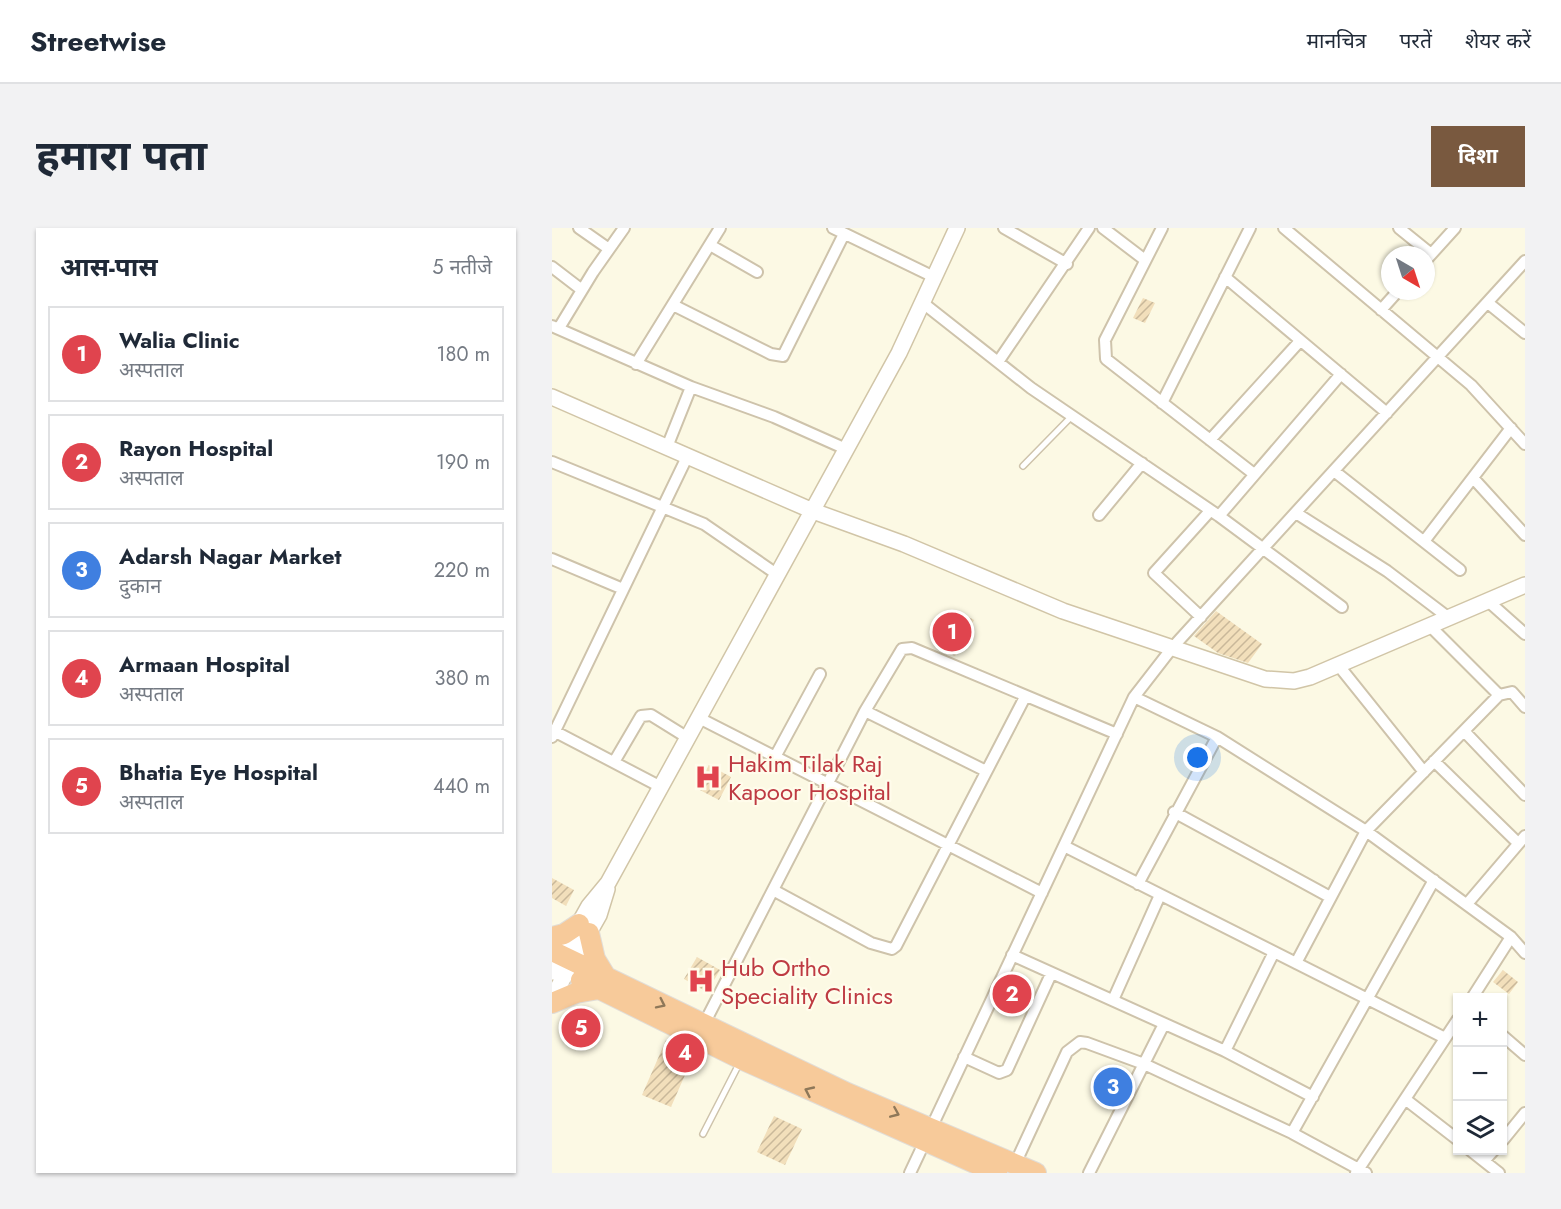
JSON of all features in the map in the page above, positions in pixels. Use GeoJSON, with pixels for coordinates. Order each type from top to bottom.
{"type":"FeatureCollection","features":[{"type":"Feature","properties":{"kind":"highway"},"geometry":{"type":"LineString","coordinates":[[552,937],[584,928],[603,983],[741,1059],[928,1135],[1036,1173]]}},
{"type":"Feature","properties":{"kind":"highway"},"geometry":{"type":"LineString","coordinates":[[559,964],[704,1024],[847,1093],[997,1173]]}},
{"type":"Feature","properties":{"kind":"highway"},"geometry":{"type":"LineString","coordinates":[[552,1003],[603,983]]}},
{"type":"Feature","properties":{"kind":"street"},"geometry":{"type":"LineString","coordinates":[[579,228],[609,249]]}},
{"type":"Feature","properties":{"kind":"street"},"geometry":{"type":"LineString","coordinates":[[624,228],[556,327],[636,364],[774,417],[846,449]]}},
{"type":"Feature","properties":{"kind":"street"},"geometry":{"type":"LineString","coordinates":[[636,364],[720,228]]}},
{"type":"Feature","properties":{"kind":"street"},"geometry":{"type":"LineString","coordinates":[[833,228],[848,233],[934,277]]}},
{"type":"Feature","properties":{"kind":"street"},"geometry":{"type":"LineString","coordinates":[[552,998],[559,964],[584,928],[589,906],[608,883],[899,353],[957,228]]}},
{"type":"Feature","properties":{"kind":"street"},"geometry":{"type":"LineString","coordinates":[[1004,228],[1067,264]]}},
{"type":"Feature","properties":{"kind":"street"},"geometry":{"type":"LineString","coordinates":[[998,362],[1067,264],[1089,228]]}},
{"type":"Feature","properties":{"kind":"street"},"geometry":{"type":"LineString","coordinates":[[1103,228],[1145,260]]}},
{"type":"Feature","properties":{"kind":"street"},"geometry":{"type":"LineString","coordinates":[[1162,228],[1103,347],[1107,358],[1114,366],[1254,474]]}},
{"type":"Feature","properties":{"kind":"street"},"geometry":{"type":"LineString","coordinates":[[1162,403],[1250,228]]}},
{"type":"Feature","properties":{"kind":"street"},"geometry":{"type":"LineString","coordinates":[[1284,228],[1486,399],[1525,444]]}},
{"type":"Feature","properties":{"kind":"street"},"geometry":{"type":"LineString","coordinates":[[1399,228],[1418,246]]}},
{"type":"Feature","properties":{"kind":"street"},"geometry":{"type":"LineString","coordinates":[[1435,250],[1455,228]]}},
{"type":"Feature","properties":{"kind":"street"},"geometry":{"type":"LineString","coordinates":[[673,305],[771,354],[783,356],[848,233]]}},
{"type":"Feature","properties":{"kind":"street"},"geometry":{"type":"LineString","coordinates":[[710,245],[757,272]]}},
{"type":"Feature","properties":{"kind":"street"},"geometry":{"type":"LineString","coordinates":[[910,1173],[1134,697],[1172,648],[1525,261]]}},
{"type":"Feature","properties":{"kind":"street"},"geometry":{"type":"LineString","coordinates":[[552,267],[582,290]]}},
{"type":"Feature","properties":{"kind":"street"},"geometry":{"type":"LineString","coordinates":[[1225,277],[1387,413]]}},
{"type":"Feature","properties":{"kind":"street"},"geometry":{"type":"LineString","coordinates":[[1382,310],[1390,300]]}},
{"type":"Feature","properties":{"kind":"street"},"geometry":{"type":"LineString","coordinates":[[922,303],[1071,417],[1214,513],[1342,607]]}},
{"type":"Feature","properties":{"kind":"street"},"geometry":{"type":"LineString","coordinates":[[1488,303],[1525,333]]}},
{"type":"Feature","properties":{"kind":"street"},"geometry":{"type":"LineString","coordinates":[[1210,440],[1300,340]]}},
{"type":"Feature","properties":{"kind":"street"},"geometry":{"type":"LineString","coordinates":[[1200,617],[1154,573],[1254,474],[1341,375]]}},
{"type":"Feature","properties":{"kind":"street"},"geometry":{"type":"LineString","coordinates":[[667,447],[691,387]]}},
{"type":"Feature","properties":{"kind":"street"},"geometry":{"type":"LineString","coordinates":[[552,397],[813,511],[904,544],[1063,611],[1280,681],[1310,678],[1525,585]]}},
{"type":"Feature","properties":{"kind":"street"},"geometry":{"type":"LineString","coordinates":[[1425,540],[1511,428]]}},
{"type":"Feature","properties":{"kind":"street"},"geometry":{"type":"LineString","coordinates":[[661,787],[553,733],[688,455]]}},
{"type":"Feature","properties":{"kind":"street"},"geometry":{"type":"LineString","coordinates":[[552,462],[704,524],[778,575]]}},
{"type":"Feature","properties":{"kind":"street"},"geometry":{"type":"LineString","coordinates":[[1099,514],[1142,463]]}},
{"type":"Feature","properties":{"kind":"street"},"geometry":{"type":"LineString","coordinates":[[1335,471],[1460,570]]}},
{"type":"Feature","properties":{"kind":"street"},"geometry":{"type":"LineString","coordinates":[[1474,479],[1525,535]]}},
{"type":"Feature","properties":{"kind":"street"},"geometry":{"type":"LineString","coordinates":[[1296,513],[1387,571],[1449,618]]}},
{"type":"Feature","properties":{"kind":"street"},"geometry":{"type":"LineString","coordinates":[[552,559],[623,589]]}},
{"type":"Feature","properties":{"kind":"street"},"geometry":{"type":"LineString","coordinates":[[1488,601],[1525,634]]}},
{"type":"Feature","properties":{"kind":"street"},"geometry":{"type":"LineString","coordinates":[[1431,626],[1499,696]]}},
{"type":"Feature","properties":{"kind":"street"},"geometry":{"type":"LineString","coordinates":[[704,1024],[865,711],[898,653],[907,648],[1117,734]]}},
{"type":"Feature","properties":{"kind":"street"},"geometry":{"type":"LineString","coordinates":[[1339,666],[1424,772]]}},
{"type":"Feature","properties":{"kind":"street"},"geometry":{"type":"LineString","coordinates":[[776,757],[820,674]]}},
{"type":"Feature","properties":{"kind":"street"},"geometry":{"type":"LineString","coordinates":[[1296,963],[1366,831],[1499,696],[1512,692],[1525,707]]}},
{"type":"Feature","properties":{"kind":"street"},"geometry":{"type":"LineString","coordinates":[[773,890],[872,943],[892,949],[900,941],[1025,697]]}},
{"type":"Feature","properties":{"kind":"street"},"geometry":{"type":"LineString","coordinates":[[1134,697],[1217,737],[1366,831],[1467,904],[1511,938],[1525,952]]}},
{"type":"Feature","properties":{"kind":"street"},"geometry":{"type":"LineString","coordinates":[[865,711],[986,771]]}},
{"type":"Feature","properties":{"kind":"street"},"geometry":{"type":"LineString","coordinates":[[614,762],[641,716],[651,715],[688,738]]}},
{"type":"Feature","properties":{"kind":"street"},"geometry":{"type":"LineString","coordinates":[[699,718],[1042,893]]}},
{"type":"Feature","properties":{"kind":"street"},"geometry":{"type":"LineString","coordinates":[[1464,731],[1525,795]]}},
{"type":"Feature","properties":{"kind":"street"},"geometry":{"type":"LineString","coordinates":[[1138,884],[1174,812],[1217,737]]}},
{"type":"Feature","properties":{"kind":"street"},"geometry":{"type":"LineString","coordinates":[[1434,762],[1522,839],[1467,904]]}},
{"type":"Feature","properties":{"kind":"street"},"geometry":{"type":"LineString","coordinates":[[1174,812],[1330,897]]}},
{"type":"Feature","properties":{"kind":"street"},"geometry":{"type":"LineString","coordinates":[[1064,846],[1445,1038]]}},
{"type":"Feature","properties":{"kind":"street"},"geometry":{"type":"LineString","coordinates":[[1292,1133],[1434,880]]}},
{"type":"Feature","properties":{"kind":"street"},"geometry":{"type":"LineString","coordinates":[[1113,1000],[1160,895]]}},
{"type":"Feature","properties":{"kind":"street"},"geometry":{"type":"LineString","coordinates":[[1475,993],[1511,938]]}},
{"type":"Feature","properties":{"kind":"street"},"geometry":{"type":"LineString","coordinates":[[1225,1051],[1274,952]]}},
{"type":"Feature","properties":{"kind":"street"},"geometry":{"type":"LineString","coordinates":[[1012,955],[1225,1051],[1313,1097]]}},
{"type":"Feature","properties":{"kind":"street"},"geometry":{"type":"LineString","coordinates":[[964,1057],[999,1073],[1007,1070],[1051,974]]}},
{"type":"Feature","properties":{"kind":"street"},"geometry":{"type":"LineString","coordinates":[[1089,1173],[1164,1024]]}},
{"type":"Feature","properties":{"kind":"street"},"geometry":{"type":"LineString","coordinates":[[1015,1164],[1068,1052],[1074,1045],[1087,1043],[1144,1064],[1292,1133],[1360,1171],[1453,1026]]}},
{"type":"Feature","properties":{"kind":"street"},"geometry":{"type":"LineString","coordinates":[[1507,1039],[1525,1055]]}},
{"type":"Feature","properties":{"kind":"street"},"geometry":{"type":"LineString","coordinates":[[1405,1099],[1453,1136]]}},
{"type":"Feature","properties":{"kind":"street"},"geometry":{"type":"LineString","coordinates":[[1507,1135],[1525,1113]]}},
{"type":"Feature","properties":{"kind":"street"},"geometry":{"type":"LineString","coordinates":[[1476,1155],[1499,1173]]}},
{"type":"Feature","properties":{"kind":"street"},"geometry":{"type":"LineString","coordinates":[[1484,1161],[1489,1155]]}},
{"type":"Feature","properties":{"kind":"lane"},"geometry":{"type":"LineString","coordinates":[[1023,466],[1071,417]]}},
{"type":"Feature","properties":{"kind":"lane"},"geometry":{"type":"LineString","coordinates":[[703,1134],[741,1059]]}},
{"type":"Feature","properties":{"kind":"building"},"geometry":{"type":"Polygon","coordinates":[[[1143,298],[1155,303],[1145,323],[1133,318],[1143,298]]]}},
{"type":"Feature","properties":{"kind":"building"},"geometry":{"type":"Polygon","coordinates":[[[955,610],[974,620],[955,656],[936,647],[955,610]]]}},
{"type":"Feature","properties":{"kind":"building"},"geometry":{"type":"Polygon","coordinates":[[[1216,611],[1262,644],[1248,663],[1218,653],[1194,636],[1216,611]]]}},
{"type":"Feature","properties":{"kind":"building"},"geometry":{"type":"Polygon","coordinates":[[[709,765],[731,777],[719,800],[696,788],[709,765]]]}},
{"type":"Feature","properties":{"kind":"building"},"geometry":{"type":"Polygon","coordinates":[[[552,878],[574,890],[566,906],[552,898],[552,878]]]}},
{"type":"Feature","properties":{"kind":"building"},"geometry":{"type":"Polygon","coordinates":[[[697,957],[720,970],[707,992],[684,979],[697,957]]]}},
{"type":"Feature","properties":{"kind":"building"},"geometry":{"type":"Polygon","coordinates":[[[1503,970],[1518,982],[1509,994],[1493,982],[1503,970]]]}},
{"type":"Feature","properties":{"kind":"building"},"geometry":{"type":"Polygon","coordinates":[[[1009,986],[1032,997],[1026,1011],[1002,1000],[1009,986]]]}},
{"type":"Feature","properties":{"kind":"building"},"geometry":{"type":"Polygon","coordinates":[[[579,1017],[595,1025],[582,1050],[566,1042],[579,1017]]]}},
{"type":"Feature","properties":{"kind":"building"},"geometry":{"type":"Polygon","coordinates":[[[666,1040],[695,1052],[671,1107],[642,1095],[666,1040]]]}},
{"type":"Feature","properties":{"kind":"building"},"geometry":{"type":"Polygon","coordinates":[[[774,1116],[802,1129],[785,1165],[757,1152],[774,1116]]]}},
{"type":"Feature","properties":{"kind":"place","name":"Walia Clinic"},"geometry":{"type":"Point","coordinates":[952,632]}},
{"type":"Feature","properties":{"kind":"place","name":"Hakim Tilak Raj Kapoor Hospital"},"geometry":{"type":"Point","coordinates":[708,777]}},
{"type":"Feature","properties":{"kind":"place","name":"Hub Ortho Speciality Clinics"},"geometry":{"type":"Point","coordinates":[701,981]}},
{"type":"Feature","properties":{"kind":"place","name":"Rayon Hospital"},"geometry":{"type":"Point","coordinates":[1012,994]}},
{"type":"Feature","properties":{"kind":"place","name":"Bhatia Eye Hospital"},"geometry":{"type":"Point","coordinates":[581,1028]}},
{"type":"Feature","properties":{"kind":"place","name":"Armaan Hospital"},"geometry":{"type":"Point","coordinates":[685,1053]}},
{"type":"Feature","properties":{"kind":"place","name":"Adarsh Nagar Market"},"geometry":{"type":"Point","coordinates":[1113,1087]}}]}
